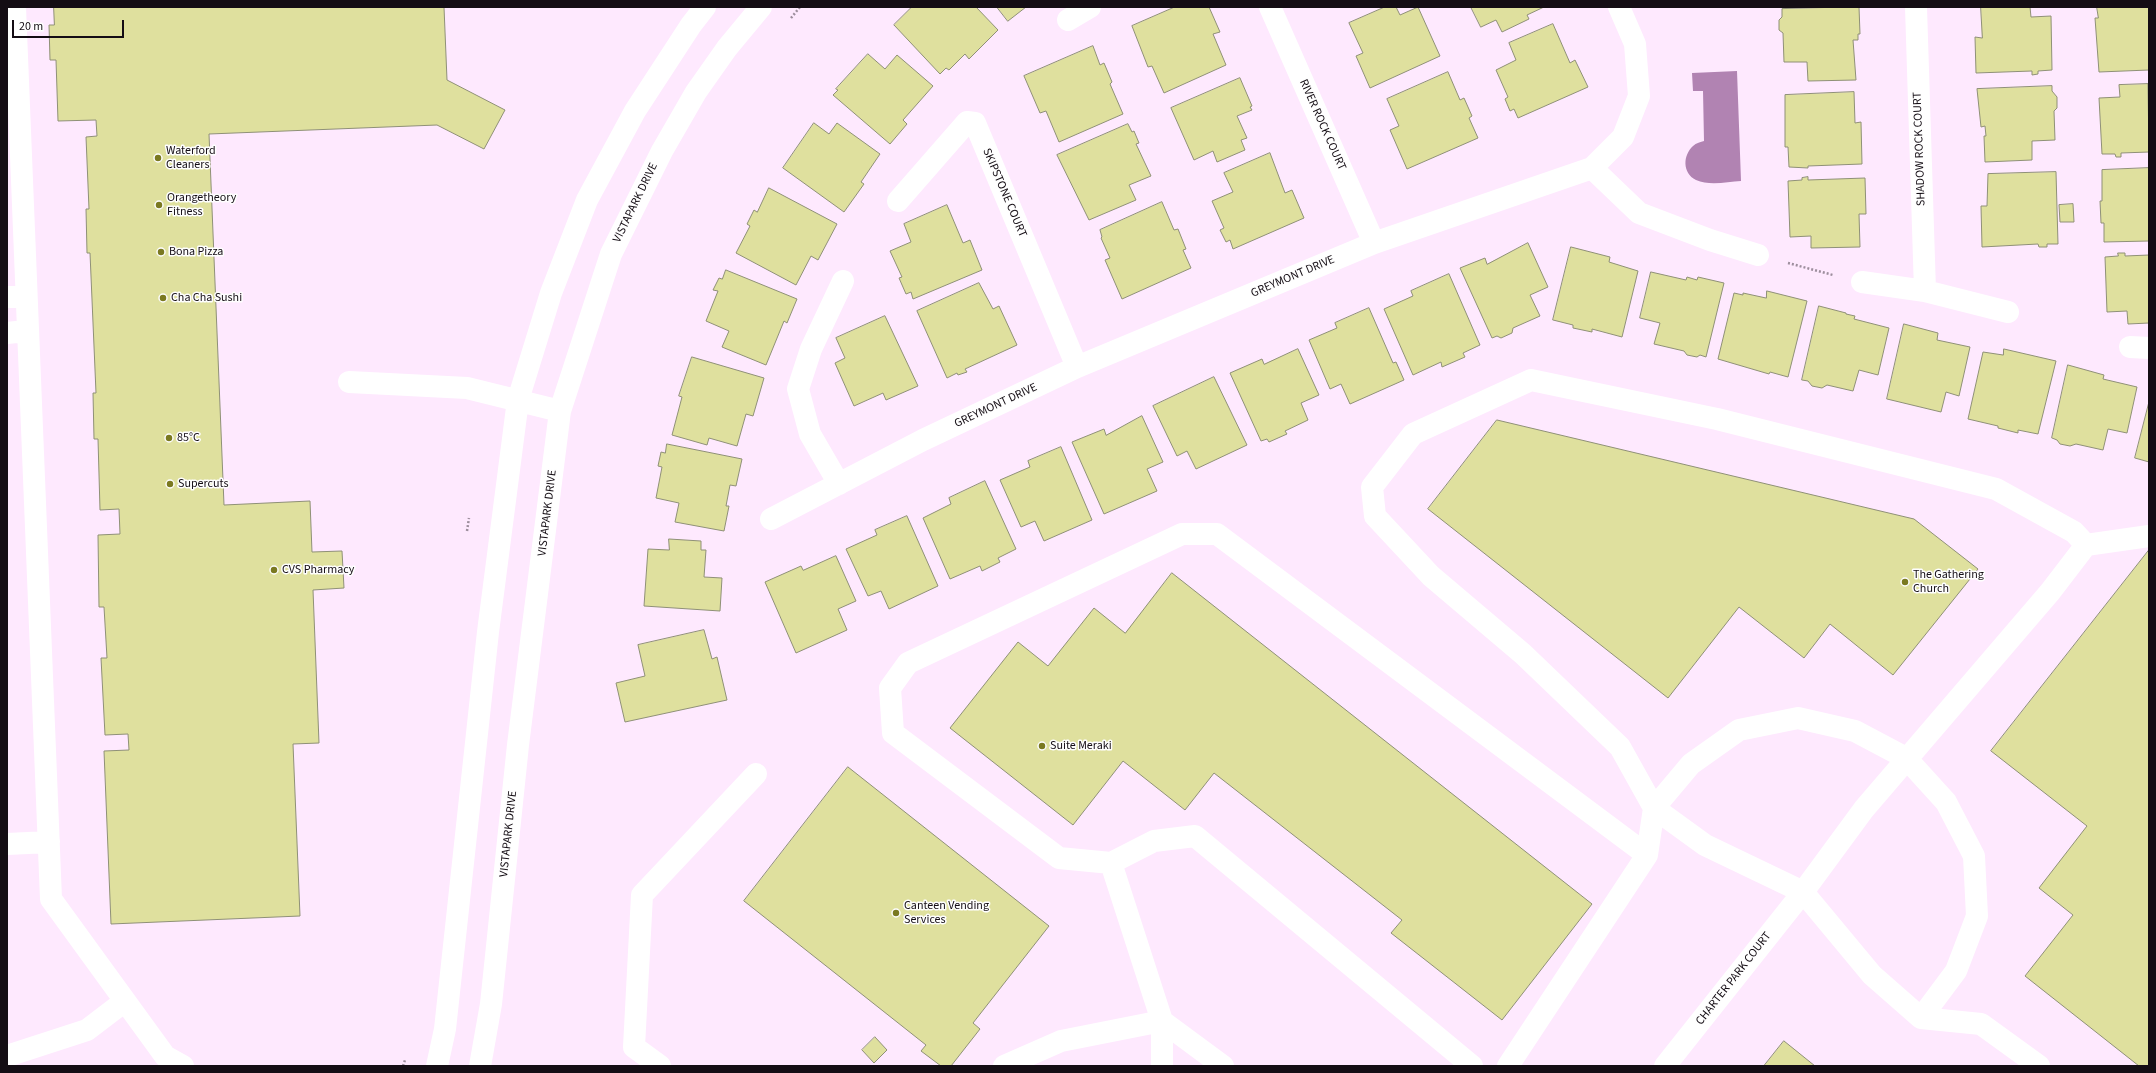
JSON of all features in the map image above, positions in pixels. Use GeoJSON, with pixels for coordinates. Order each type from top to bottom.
{"type":"FeatureCollection","features":[{"type":"Feature","properties":{"kind":"street"},"geometry":{"type":"LineString","coordinates":[[15,7],[17,332],[49,842],[51,899],[165,1056],[183,1066]]}},
{"type":"Feature","properties":{"kind":"street"},"geometry":{"type":"LineString","coordinates":[[437,1066],[445,1029],[487,640],[518,400],[551,293],[587,200],[635,111],[691,25],[706,7]]}},
{"type":"Feature","properties":{"kind":"street","name":"VISTAPARK DRIVE"},"geometry":{"type":"LineString","coordinates":[[480,1066],[491,1004],[518,745],[560,411],[611,254],[662,151],[696,92],[727,48],[761,7]]}},
{"type":"Feature","properties":{"kind":"street"},"geometry":{"type":"LineString","coordinates":[[1068,20],[1090,7]]}},
{"type":"Feature","properties":{"kind":"street","name":"RIVER ROCK COURT"},"geometry":{"type":"LineString","coordinates":[[1270,7],[1374,243]]}},
{"type":"Feature","properties":{"kind":"street","name":"GREYMONT DRIVE"},"geometry":{"type":"LineString","coordinates":[[771,519],[923,440],[1077,367],[1374,243],[1592,168],[1623,137],[1639,96],[1635,44],[1619,7]]}},
{"type":"Feature","properties":{"kind":"street","name":"SHADOW ROCK COURT"},"geometry":{"type":"LineString","coordinates":[[1916,7],[1925,291]]}},
{"type":"Feature","properties":{"kind":"street","name":"SKIPSTONE COURT"},"geometry":{"type":"LineString","coordinates":[[898,201],[967,122],[975,123],[1077,367]]}},
{"type":"Feature","properties":{"kind":"street"},"geometry":{"type":"LineString","coordinates":[[1592,168],[1639,213],[1710,240],[1758,255]]}},
{"type":"Feature","properties":{"kind":"street"},"geometry":{"type":"LineString","coordinates":[[839,484],[810,434],[798,389],[811,349],[843,280]]}},
{"type":"Feature","properties":{"kind":"street"},"geometry":{"type":"LineString","coordinates":[[1862,282],[1925,291],[2008,312]]}},
{"type":"Feature","properties":{"kind":"street"},"geometry":{"type":"LineString","coordinates":[[2039,1066],[1981,1024],[1921,1018],[1872,975],[1803,892],[1705,845],[1654,808],[1620,748],[1523,654],[1431,576],[1375,516],[1372,487],[1413,434],[1531,380],[1716,419],[1996,489],[2074,532],[2086,545],[2149,536]]}},
{"type":"Feature","properties":{"kind":"street"},"geometry":{"type":"LineString","coordinates":[[350,382],[467,388],[560,411]]}},
{"type":"Feature","properties":{"kind":"street"},"geometry":{"type":"LineString","coordinates":[[1472,1066],[1195,836],[1154,841],[1111,863],[1059,858],[893,733],[890,688],[908,663],[1182,534],[1217,534],[1647,855]]}},
{"type":"Feature","properties":{"kind":"street","name":"CHARTER PARK COURT"},"geometry":{"type":"LineString","coordinates":[[1665,1066],[1803,892],[1864,809],[1906,758],[2050,592],[2086,545]]}},
{"type":"Feature","properties":{"kind":"street"},"geometry":{"type":"LineString","coordinates":[[1508,1066],[1647,855],[1654,808],[1691,764],[1739,730],[1798,718],[1855,731],[1906,758],[1946,802],[1974,856],[1977,916],[1956,971],[1921,1018]]}},
{"type":"Feature","properties":{"kind":"street"},"geometry":{"type":"LineString","coordinates":[[660,1066],[634,1047],[642,895],[756,774]]}},
{"type":"Feature","properties":{"kind":"street"},"geometry":{"type":"LineString","coordinates":[[7,844],[49,842]]}},
{"type":"Feature","properties":{"kind":"street"},"geometry":{"type":"LineString","coordinates":[[1111,863],[1162,1021],[1162,1066]]}},
{"type":"Feature","properties":{"kind":"street"},"geometry":{"type":"LineString","coordinates":[[7,1056],[87,1030],[125,1001]]}},
{"type":"Feature","properties":{"kind":"street"},"geometry":{"type":"LineString","coordinates":[[1004,1066],[1061,1041],[1162,1021],[1223,1066]]}},
{"type":"Feature","properties":{"kind":"path"},"geometry":{"type":"LineString","coordinates":[[786,24],[800,7]]}},
{"type":"Feature","properties":{"kind":"path"},"geometry":{"type":"LineString","coordinates":[[1758,255],[1862,282]]}},
{"type":"Feature","properties":{"kind":"shaded area"},"geometry":{"type":"Polygon","coordinates":[[[1737,71],[1741,181],[1718,183],[1701,182],[1691,177],[1686,169],[1687,154],[1693,146],[1704,141],[1703,91],[1693,91],[1692,73],[1737,71]]]}},
{"type":"Feature","properties":{"kind":"building"},"geometry":{"type":"Polygon","coordinates":[[[54,7],[444,7],[447,80],[505,110],[484,149],[437,125],[209,134],[224,505],[310,501],[312,552],[342,551],[344,588],[313,590],[319,743],[293,744],[300,916],[111,924],[104,751],[129,750],[128,734],[105,735],[101,658],[107,658],[104,607],[99,607],[98,535],[120,534],[119,509],[100,510],[98,439],[94,439],[93,393],[96,393],[90,253],[87,253],[86,209],[89,209],[86,137],[97,136],[96,120],[58,121],[56,60],[50,60],[49,25],[54,25],[54,7]]]}},
{"type":"Feature","properties":{"kind":"building"},"geometry":{"type":"Polygon","coordinates":[[[912,7],[976,7],[998,30],[969,59],[965,54],[949,70],[946,68],[940,74],[894,25],[912,7]]]}},
{"type":"Feature","properties":{"kind":"building"},"geometry":{"type":"Polygon","coordinates":[[[997,7],[1026,7],[1008,21],[997,7]]]}},
{"type":"Feature","properties":{"kind":"building"},"geometry":{"type":"Polygon","coordinates":[[[1175,7],[1209,7],[1220,32],[1213,34],[1226,65],[1164,93],[1152,66],[1148,67],[1132,26],[1175,7]]]}},
{"type":"Feature","properties":{"kind":"building"},"geometry":{"type":"Polygon","coordinates":[[[1385,7],[1396,7],[1400,15],[1418,7],[1440,56],[1370,88],[1356,56],[1363,53],[1349,23],[1385,7]]]}},
{"type":"Feature","properties":{"kind":"building"},"geometry":{"type":"Polygon","coordinates":[[[1471,7],[1544,7],[1527,15],[1529,19],[1502,32],[1496,20],[1481,27],[1471,7]]]}},
{"type":"Feature","properties":{"kind":"building"},"geometry":{"type":"Polygon","coordinates":[[[1859,7],[1860,34],[1858,34],[1858,40],[1853,40],[1856,80],[1808,81],[1807,62],[1784,62],[1783,33],[1779,30],[1779,20],[1782,17],[1782,9],[1859,7]]]}},
{"type":"Feature","properties":{"kind":"building"},"geometry":{"type":"Polygon","coordinates":[[[1981,7],[2030,7],[2031,17],[2051,16],[2052,70],[2038,71],[2038,74],[2032,75],[2032,71],[1976,73],[1975,37],[1982,38],[1981,7]]]}},
{"type":"Feature","properties":{"kind":"building"},"geometry":{"type":"Polygon","coordinates":[[[2097,7],[2149,7],[2149,70],[2099,72],[2095,18],[2098,18],[2097,7]]]}},
{"type":"Feature","properties":{"kind":"building"},"geometry":{"type":"Polygon","coordinates":[[[1553,24],[1570,63],[1575,60],[1588,87],[1518,118],[1514,109],[1510,111],[1505,99],[1508,97],[1496,70],[1516,60],[1509,43],[1553,24]]]}},
{"type":"Feature","properties":{"kind":"building"},"geometry":{"type":"Polygon","coordinates":[[[1093,46],[1100,65],[1104,63],[1112,82],[1110,84],[1123,114],[1059,142],[1046,111],[1040,113],[1024,76],[1093,46]]]}},
{"type":"Feature","properties":{"kind":"building"},"geometry":{"type":"Polygon","coordinates":[[[868,54],[885,69],[897,55],[933,86],[903,120],[907,124],[890,144],[833,95],[838,90],[836,89],[868,54]]]}},
{"type":"Feature","properties":{"kind":"building"},"geometry":{"type":"Polygon","coordinates":[[[1448,72],[1460,100],[1464,98],[1472,116],[1469,118],[1478,138],[1407,169],[1390,130],[1399,126],[1387,99],[1448,72]]]}},
{"type":"Feature","properties":{"kind":"building"},"geometry":{"type":"Polygon","coordinates":[[[1240,78],[1252,106],[1250,107],[1252,110],[1237,116],[1247,138],[1241,140],[1245,150],[1217,162],[1213,151],[1194,160],[1171,108],[1240,78]]]}},
{"type":"Feature","properties":{"kind":"building"},"geometry":{"type":"Polygon","coordinates":[[[2148,84],[2149,152],[2121,153],[2121,157],[2116,157],[2115,154],[2102,154],[2099,98],[2120,97],[2119,85],[2148,84]]]}},
{"type":"Feature","properties":{"kind":"building"},"geometry":{"type":"Polygon","coordinates":[[[2052,86],[2052,91],[2057,97],[2057,108],[2054,111],[2055,140],[2032,141],[2032,160],[1985,162],[1985,126],[1981,127],[1977,89],[2052,86]]]}},
{"type":"Feature","properties":{"kind":"building"},"geometry":{"type":"Polygon","coordinates":[[[1854,92],[1855,123],[1861,122],[1862,164],[1808,166],[1808,168],[1789,167],[1788,147],[1785,147],[1785,95],[1854,92]]]}},
{"type":"Feature","properties":{"kind":"building"},"geometry":{"type":"Polygon","coordinates":[[[814,123],[829,134],[837,123],[880,154],[861,182],[864,184],[844,212],[783,168],[814,123]]]}},
{"type":"Feature","properties":{"kind":"building"},"geometry":{"type":"Polygon","coordinates":[[[1128,124],[1132,132],[1134,131],[1139,143],[1136,144],[1151,176],[1129,185],[1136,200],[1089,220],[1057,155],[1128,124]]]}},
{"type":"Feature","properties":{"kind":"building"},"geometry":{"type":"Polygon","coordinates":[[[1270,153],[1285,193],[1292,190],[1304,218],[1233,249],[1230,240],[1226,242],[1220,230],[1224,228],[1212,201],[1233,192],[1224,173],[1270,153]]]}},
{"type":"Feature","properties":{"kind":"building"},"geometry":{"type":"Polygon","coordinates":[[[2149,168],[2149,241],[2104,242],[2104,223],[2101,223],[2100,201],[2102,201],[2102,170],[2149,168]]]}},
{"type":"Feature","properties":{"kind":"building"},"geometry":{"type":"Polygon","coordinates":[[[2056,172],[2058,244],[2047,244],[2047,247],[2039,247],[2038,244],[1982,247],[1981,206],[1987,206],[1988,174],[2056,172]]]}},
{"type":"Feature","properties":{"kind":"building"},"geometry":{"type":"Polygon","coordinates":[[[1808,177],[1808,180],[1865,178],[1866,214],[1859,214],[1860,247],[1811,248],[1811,236],[1790,237],[1788,181],[1802,180],[1802,178],[1808,177]]]}},
{"type":"Feature","properties":{"kind":"building"},"geometry":{"type":"Polygon","coordinates":[[[769,188],[837,224],[818,260],[811,256],[796,285],[736,253],[750,226],[747,224],[754,210],[757,212],[769,188]]]}},
{"type":"Feature","properties":{"kind":"building"},"geometry":{"type":"Polygon","coordinates":[[[1162,202],[1174,230],[1178,229],[1186,249],[1183,250],[1191,268],[1122,299],[1105,260],[1110,258],[1101,238],[1100,230],[1162,202]]]}},
{"type":"Feature","properties":{"kind":"building"},"geometry":{"type":"Polygon","coordinates":[[[2073,204],[2074,222],[2060,222],[2059,205],[2073,204]]]}},
{"type":"Feature","properties":{"kind":"building"},"geometry":{"type":"Polygon","coordinates":[[[947,205],[963,243],[970,240],[982,270],[913,299],[911,292],[906,294],[899,278],[902,277],[890,251],[911,242],[904,224],[947,205]]]}},
{"type":"Feature","properties":{"kind":"building"},"geometry":{"type":"Polygon","coordinates":[[[1528,243],[1548,287],[1530,295],[1540,316],[1513,328],[1512,333],[1501,338],[1497,336],[1492,338],[1460,268],[1485,258],[1487,264],[1528,243]]]}},
{"type":"Feature","properties":{"kind":"building"},"geometry":{"type":"Polygon","coordinates":[[[1571,247],[1610,257],[1609,262],[1638,271],[1622,337],[1592,329],[1592,332],[1573,328],[1573,325],[1553,320],[1571,247]]]}},
{"type":"Feature","properties":{"kind":"building"},"geometry":{"type":"Polygon","coordinates":[[[2118,253],[2125,253],[2125,256],[2149,255],[2149,323],[2128,324],[2127,311],[2107,312],[2105,257],[2118,256],[2118,253]]]}},
{"type":"Feature","properties":{"kind":"building"},"geometry":{"type":"Polygon","coordinates":[[[726,270],[797,299],[787,323],[784,321],[766,365],[722,347],[729,331],[706,321],[718,291],[713,290],[719,278],[722,279],[726,270]]]}},
{"type":"Feature","properties":{"kind":"building"},"geometry":{"type":"Polygon","coordinates":[[[1651,272],[1686,280],[1687,277],[1697,280],[1698,277],[1724,283],[1706,357],[1700,355],[1697,357],[1687,355],[1684,351],[1654,344],[1660,323],[1640,318],[1651,272]]]}},
{"type":"Feature","properties":{"kind":"building"},"geometry":{"type":"Polygon","coordinates":[[[1449,274],[1480,345],[1463,353],[1465,357],[1442,367],[1441,362],[1413,375],[1384,309],[1413,296],[1411,291],[1449,274]]]}},
{"type":"Feature","properties":{"kind":"building"},"geometry":{"type":"Polygon","coordinates":[[[979,283],[993,309],[999,306],[1017,345],[965,369],[967,372],[958,375],[957,373],[947,378],[917,311],[979,283]]]}},
{"type":"Feature","properties":{"kind":"building"},"geometry":{"type":"Polygon","coordinates":[[[1767,291],[1807,301],[1788,377],[1770,372],[1769,374],[1718,359],[1734,293],[1743,295],[1743,293],[1766,298],[1767,291]]]}},
{"type":"Feature","properties":{"kind":"building"},"geometry":{"type":"Polygon","coordinates":[[[1819,306],[1855,316],[1854,319],[1889,328],[1878,375],[1859,370],[1853,391],[1827,385],[1822,388],[1812,386],[1808,381],[1802,380],[1819,306]]]}},
{"type":"Feature","properties":{"kind":"building"},"geometry":{"type":"Polygon","coordinates":[[[1369,308],[1393,363],[1396,362],[1404,380],[1350,404],[1341,384],[1330,389],[1309,340],[1337,328],[1335,323],[1369,308]]]}},
{"type":"Feature","properties":{"kind":"building"},"geometry":{"type":"Polygon","coordinates":[[[885,316],[918,386],[886,400],[883,393],[854,406],[835,363],[845,358],[836,338],[885,316]]]}},
{"type":"Feature","properties":{"kind":"building"},"geometry":{"type":"Polygon","coordinates":[[[1904,324],[1938,333],[1937,340],[1970,347],[1959,396],[1946,392],[1941,412],[1887,399],[1904,324]]]}},
{"type":"Feature","properties":{"kind":"building"},"geometry":{"type":"Polygon","coordinates":[[[1298,349],[1319,395],[1301,403],[1308,420],[1285,431],[1287,434],[1269,442],[1267,439],[1261,441],[1230,373],[1262,359],[1264,364],[1298,349]]]}},
{"type":"Feature","properties":{"kind":"building"},"geometry":{"type":"Polygon","coordinates":[[[2004,349],[2056,361],[2038,434],[2018,430],[2018,433],[1998,428],[1998,426],[1968,419],[1983,352],[2003,355],[2004,349]]]}},
{"type":"Feature","properties":{"kind":"building"},"geometry":{"type":"Polygon","coordinates":[[[692,357],[764,378],[753,416],[746,414],[737,446],[709,438],[707,445],[672,435],[682,397],[679,396],[692,357]]]}},
{"type":"Feature","properties":{"kind":"building"},"geometry":{"type":"Polygon","coordinates":[[[2068,365],[2104,375],[2103,379],[2137,387],[2127,433],[2108,429],[2103,450],[2076,444],[2070,446],[2060,444],[2057,440],[2052,438],[2068,365]]]}},
{"type":"Feature","properties":{"kind":"building"},"geometry":{"type":"Polygon","coordinates":[[[1214,377],[1247,445],[1196,469],[1187,451],[1177,456],[1153,406],[1214,377]]]}},
{"type":"Feature","properties":{"kind":"building"},"geometry":{"type":"Polygon","coordinates":[[[2149,402],[2149,462],[2135,458],[2149,402]]]}},
{"type":"Feature","properties":{"kind":"building"},"geometry":{"type":"Polygon","coordinates":[[[1142,416],[1163,462],[1147,469],[1157,491],[1104,514],[1072,442],[1104,429],[1106,435],[1142,416]]]}},
{"type":"Feature","properties":{"kind":"building"},"geometry":{"type":"Polygon","coordinates":[[[1497,420],[1914,519],[1978,569],[1893,675],[1830,624],[1804,658],[1739,607],[1668,698],[1428,509],[1497,420]]]}},
{"type":"Feature","properties":{"kind":"building"},"geometry":{"type":"Polygon","coordinates":[[[667,444],[742,459],[736,486],[730,485],[726,506],[729,506],[724,531],[675,522],[679,503],[656,498],[662,467],[658,466],[661,452],[665,453],[667,444]]]}},
{"type":"Feature","properties":{"kind":"building"},"geometry":{"type":"Polygon","coordinates":[[[1061,447],[1092,520],[1044,541],[1035,521],[1021,527],[1000,480],[1030,467],[1028,461],[1061,447]]]}},
{"type":"Feature","properties":{"kind":"building"},"geometry":{"type":"Polygon","coordinates":[[[985,481],[1016,549],[998,558],[1000,562],[982,571],[980,566],[950,579],[923,518],[951,504],[949,498],[985,481]]]}},
{"type":"Feature","properties":{"kind":"building"},"geometry":{"type":"Polygon","coordinates":[[[907,516],[938,586],[889,609],[881,591],[868,596],[846,549],[877,535],[875,530],[907,516]]]}},
{"type":"Feature","properties":{"kind":"building"},"geometry":{"type":"Polygon","coordinates":[[[669,539],[701,541],[701,550],[706,550],[704,577],[722,578],[720,611],[644,606],[648,549],[669,550],[669,539]]]}},
{"type":"Feature","properties":{"kind":"building"},"geometry":{"type":"Polygon","coordinates":[[[2149,550],[2149,1066],[2139,1066],[2025,976],[2073,915],[2039,888],[2087,826],[1991,751],[2149,550]]]}},
{"type":"Feature","properties":{"kind":"building"},"geometry":{"type":"Polygon","coordinates":[[[836,556],[856,601],[838,609],[847,630],[796,653],[765,582],[801,566],[803,570],[836,556]]]}},
{"type":"Feature","properties":{"kind":"building"},"geometry":{"type":"Polygon","coordinates":[[[1172,573],[1592,904],[1502,1020],[1391,933],[1402,920],[1214,773],[1185,810],[1123,761],[1073,825],[950,728],[1018,642],[1048,666],[1094,608],[1125,633],[1172,573]]]}},
{"type":"Feature","properties":{"kind":"building"},"geometry":{"type":"Polygon","coordinates":[[[704,630],[712,659],[717,657],[727,700],[625,722],[616,683],[645,676],[638,645],[704,630]]]}},
{"type":"Feature","properties":{"kind":"building","name":"Canteen Vending Services"},"geometry":{"type":"Polygon","coordinates":[[[848,767],[1049,926],[973,1023],[980,1029],[951,1066],[941,1066],[921,1051],[926,1045],[744,901],[848,767]]]}},
{"type":"Feature","properties":{"kind":"building"},"geometry":{"type":"Polygon","coordinates":[[[875,1037],[887,1050],[874,1063],[862,1050],[875,1037]]]}},
{"type":"Feature","properties":{"kind":"building"},"geometry":{"type":"Polygon","coordinates":[[[1784,1041],[1815,1066],[1764,1066],[1784,1041]]]}},
{"type":"Feature","properties":{"kind":"place","name":"Waterford Cleaners"},"geometry":{"type":"Point","coordinates":[158,158]}},
{"type":"Feature","properties":{"kind":"place","name":"Orangetheory Fitness"},"geometry":{"type":"Point","coordinates":[159,205]}},
{"type":"Feature","properties":{"kind":"place","name":"Bona Pizza"},"geometry":{"type":"Point","coordinates":[161,252]}},
{"type":"Feature","properties":{"kind":"place","name":"Cha Cha Sushi"},"geometry":{"type":"Point","coordinates":[163,298]}},
{"type":"Feature","properties":{"kind":"place","name":"85°C"},"geometry":{"type":"Point","coordinates":[169,438]}},
{"type":"Feature","properties":{"kind":"place","name":"Supercuts"},"geometry":{"type":"Point","coordinates":[170,484]}},
{"type":"Feature","properties":{"kind":"place","name":"CVS Pharmacy"},"geometry":{"type":"Point","coordinates":[274,570]}},
{"type":"Feature","properties":{"kind":"place","name":"The Gathering Church"},"geometry":{"type":"Point","coordinates":[1905,582]}},
{"type":"Feature","properties":{"kind":"place","name":"Suite Meraki"},"geometry":{"type":"Point","coordinates":[1042,746]}},
{"type":"Feature","properties":{"kind":"place","name":"Canteen Vending Services"},"geometry":{"type":"Point","coordinates":[896,913]}}]}
